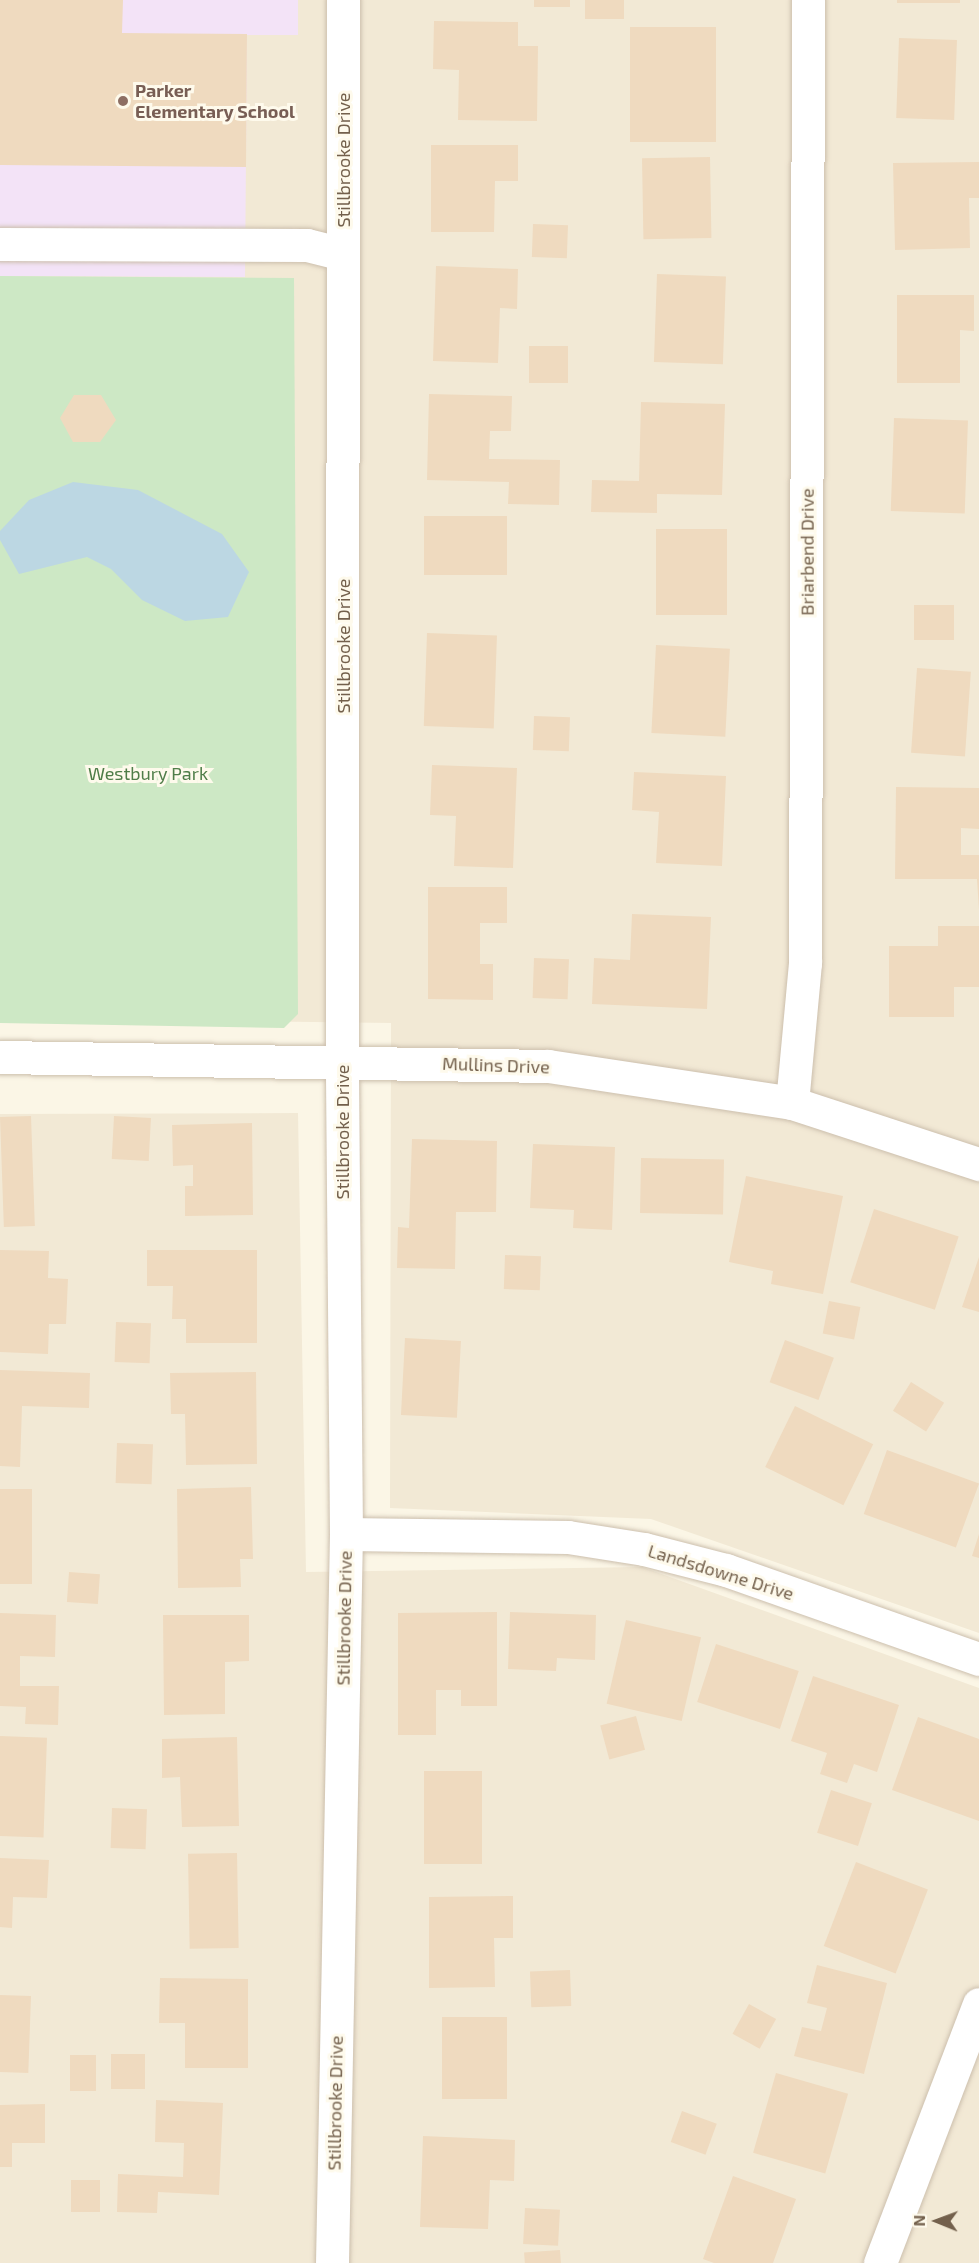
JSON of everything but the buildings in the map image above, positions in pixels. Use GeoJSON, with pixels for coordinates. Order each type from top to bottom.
{"type":"FeatureCollection","features":[{"type":"Feature","properties":{"kind":"street","name":"Stillbrooke Drive"},"geometry":{"type":"LineString","coordinates":[[332,2263],[346,1534],[342,1060],[343,0]]}},
{"type":"Feature","properties":{"kind":"street","name":"Briarbend Drive"},"geometry":{"type":"LineString","coordinates":[[792,1103],[805,963],[808,0]]}},
{"type":"Feature","properties":{"kind":"street"},"geometry":{"type":"LineString","coordinates":[[0,244],[307,245],[343,254]]}},
{"type":"Feature","properties":{"kind":"street","name":"Mullins Drive"},"geometry":{"type":"LineString","coordinates":[[0,1057],[342,1060],[548,1066],[792,1103],[979,1164]]}},
{"type":"Feature","properties":{"kind":"street","name":"Landsdowne Drive"},"geometry":{"type":"LineString","coordinates":[[346,1534],[568,1537],[644,1549],[726,1570],[979,1659]]}},
{"type":"Feature","properties":{"kind":"street"},"geometry":{"type":"LineString","coordinates":[[880,2263],[979,2004]]}},
{"type":"Feature","properties":{"kind":"shaded area"},"geometry":{"type":"Polygon","coordinates":[[[0,0],[979,0],[979,1633],[651,1519],[390,1508],[391,1023],[0,1018],[0,0]]]}},
{"type":"Feature","properties":{"kind":"shaded area","name":"Parker Elementary School"},"geometry":{"type":"Polygon","coordinates":[[[0,0],[298,0],[298,35],[247,35],[245,277],[0,276],[0,0]]]}},
{"type":"Feature","properties":{"kind":"shaded area"},"geometry":{"type":"Polygon","coordinates":[[[298,1113],[306,1572],[642,1567],[979,1688],[979,2263],[0,2263],[0,1114],[298,1113]]]}},
{"type":"Feature","properties":{"kind":"green space","name":"Westbury Park"},"geometry":{"type":"Polygon","coordinates":[[[0,276],[294,278],[298,1014],[284,1028],[0,1023],[0,276]]]}},
{"type":"Feature","properties":{"kind":"water"},"geometry":{"type":"Polygon","coordinates":[[[73,482],[138,490],[222,534],[249,572],[228,617],[185,621],[142,600],[111,569],[87,557],[19,574],[0,540],[0,531],[29,500],[73,482]]]}},
{"type":"Feature","properties":{"kind":"place","name":"Parker Elementary School"},"geometry":{"type":"Point","coordinates":[123,101]}}]}
